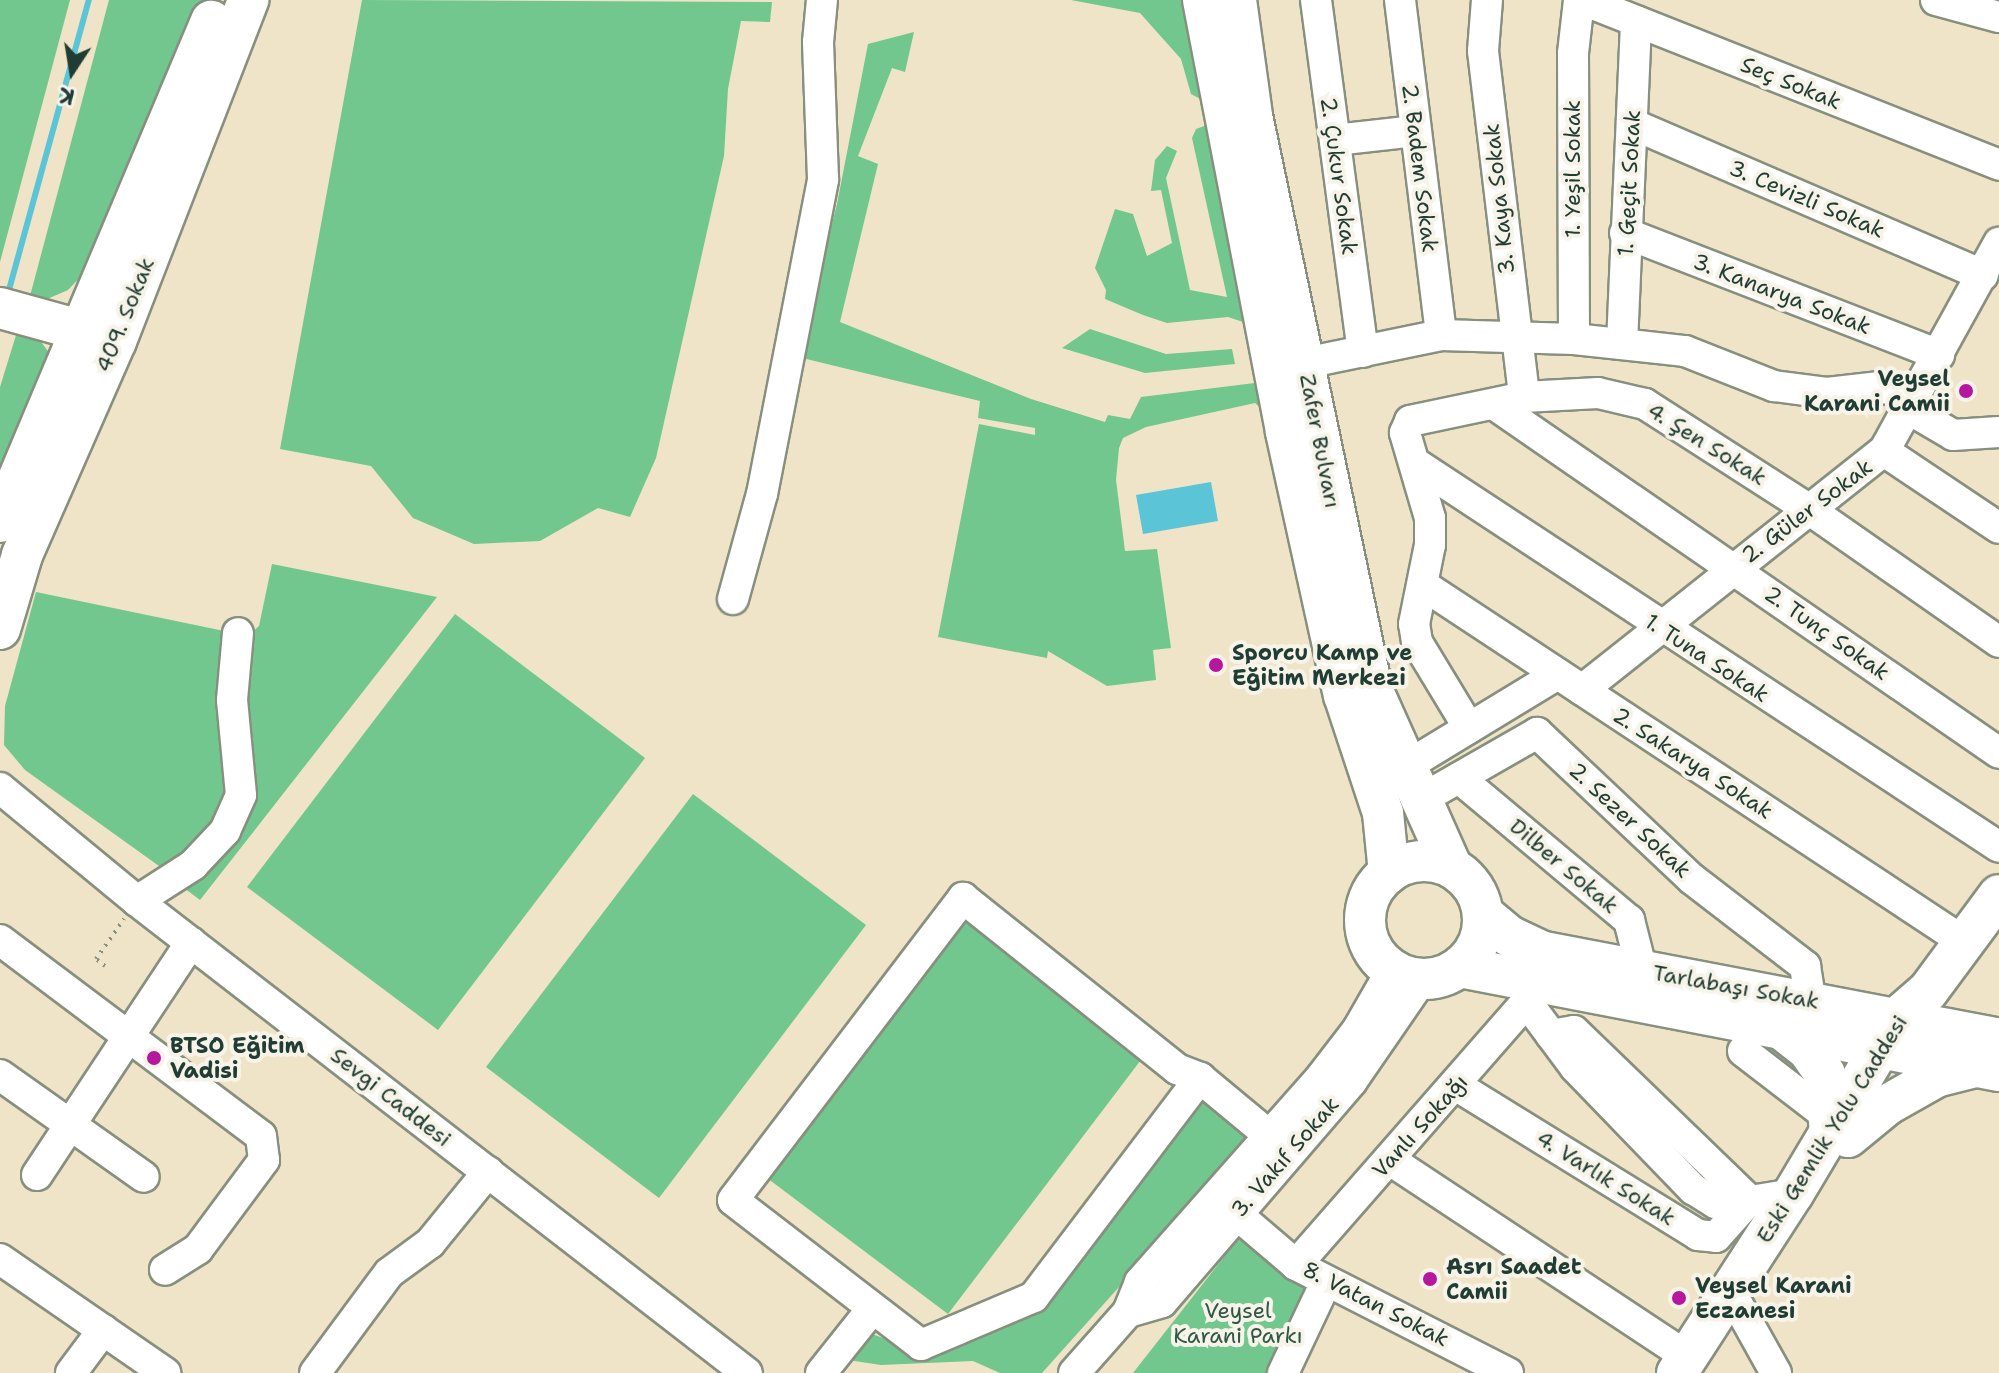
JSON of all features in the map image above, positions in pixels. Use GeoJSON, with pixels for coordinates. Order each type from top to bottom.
{"type":"FeatureCollection","features":[{"type":"Feature","properties":{"kind":"main road","name":"409. Sokak"},"geometry":{"type":"LineString","coordinates":[[0,629],[85,330],[103,278],[219,0]]}},
{"type":"Feature","properties":{"kind":"main road","name":"409. Sokak"},"geometry":{"type":"LineString","coordinates":[[0,522],[85,330],[248,0]]}},
{"type":"Feature","properties":{"kind":"main road","name":"Zafer Bulvarı"},"geometry":{"type":"LineString","coordinates":[[1203,0],[1223,122],[1286,432],[1344,695],[1383,813],[1389,873]]}},
{"type":"Feature","properties":{"kind":"main road","name":"Zafer Bulvarı"},"geometry":{"type":"LineString","coordinates":[[1236,0],[1252,116],[1372,689],[1452,868]]}},
{"type":"Feature","properties":{"kind":"main road"},"geometry":{"type":"LineString","coordinates":[[0,308],[85,330]]}},
{"type":"Feature","properties":{"kind":"main road"},"geometry":{"type":"LineString","coordinates":[[1460,967],[1478,943],[1483,914],[1473,887],[1452,868],[1415,861],[1389,873],[1371,894],[1366,931],[1373,948],[1408,974],[1460,967],[1534,993],[1780,1028],[1905,1026],[1992,1048]]}},
{"type":"Feature","properties":{"kind":"main road","name":"Eski Gemlik Yolu Caddesi"},"geometry":{"type":"LineString","coordinates":[[1689,1355],[1905,1026],[1963,941],[1999,895]]}},
{"type":"Feature","properties":{"kind":"main road","name":"Tarlabaşı Sokak"},"geometry":{"type":"LineString","coordinates":[[1483,914],[1509,936],[1544,952],[1810,999],[1905,1026]]}},
{"type":"Feature","properties":{"kind":"main road"},"geometry":{"type":"LineString","coordinates":[[1689,1355],[1738,1305],[1784,1241],[1836,1130],[1825,1074],[1808,1050],[1780,1028]]}},
{"type":"Feature","properties":{"kind":"main road"},"geometry":{"type":"LineString","coordinates":[[1836,1130],[1992,1048]]}},
{"type":"Feature","properties":{"kind":"street"},"geometry":{"type":"LineString","coordinates":[[733,599],[762,494],[823,179],[818,42],[822,0]]}},
{"type":"Feature","properties":{"kind":"street","name":"2. Çukur Sokak"},"geometry":{"type":"LineString","coordinates":[[1316,0],[1363,352]]}},
{"type":"Feature","properties":{"kind":"street","name":"2. Badem Sokak"},"geometry":{"type":"LineString","coordinates":[[1400,0],[1441,335]]}},
{"type":"Feature","properties":{"kind":"street","name":"3. Kaya Sokak"},"geometry":{"type":"LineString","coordinates":[[1487,0],[1483,51],[1513,336],[1524,397]]}},
{"type":"Feature","properties":{"kind":"street","name":"Seç Sokak"},"geometry":{"type":"LineString","coordinates":[[1581,0],[1999,165]]}},
{"type":"Feature","properties":{"kind":"street","name":"1. Yeşil Sokak"},"geometry":{"type":"LineString","coordinates":[[1574,339],[1573,53],[1581,0]]}},
{"type":"Feature","properties":{"kind":"street"},"geometry":{"type":"LineString","coordinates":[[1936,0],[1999,17]]}},
{"type":"Feature","properties":{"kind":"street","name":"1. Geçit Sokak"},"geometry":{"type":"LineString","coordinates":[[1622,344],[1636,21]]}},
{"type":"Feature","properties":{"kind":"street","name":"3. Cevizli Sokak"},"geometry":{"type":"LineString","coordinates":[[1632,124],[1983,275]]}},
{"type":"Feature","properties":{"kind":"street"},"geometry":{"type":"LineString","coordinates":[[1335,140],[1415,131]]}},
{"type":"Feature","properties":{"kind":"street","name":"3. Kanarya Sokak"},"geometry":{"type":"LineString","coordinates":[[1625,233],[1939,355]]}},
{"type":"Feature","properties":{"kind":"street","name":"2. Güler Sokak"},"geometry":{"type":"LineString","coordinates":[[1412,784],[1469,728],[1570,682],[1660,627],[1807,508],[1884,451],[1999,243]]}},
{"type":"Feature","properties":{"kind":"street"},"geometry":{"type":"LineString","coordinates":[[1305,363],[1441,335],[1574,339],[1685,351],[1774,386],[1827,393],[1880,387],[1913,402],[1953,435],[1999,432]]}},
{"type":"Feature","properties":{"kind":"street","name":"4. Şen Sokak"},"geometry":{"type":"LineString","coordinates":[[1469,728],[1417,642],[1414,624],[1423,585],[1430,518],[1418,465],[1405,433],[1410,421],[1524,397],[1598,393],[1645,404],[1807,508],[1999,642]]}},
{"type":"Feature","properties":{"kind":"street","name":"2. Tunç Sokak"},"geometry":{"type":"LineString","coordinates":[[1495,405],[1734,567],[1999,753]]}},
{"type":"Feature","properties":{"kind":"street"},"geometry":{"type":"LineString","coordinates":[[1884,451],[1999,528]]}},
{"type":"Feature","properties":{"kind":"street","name":"1. Tuna Sokak"},"geometry":{"type":"LineString","coordinates":[[1418,465],[1660,627],[1999,847]]}},
{"type":"Feature","properties":{"kind":"street","name":"2. Sakarya Sokak"},"geometry":{"type":"LineString","coordinates":[[1423,585],[1963,941]]}},
{"type":"Feature","properties":{"kind":"street"},"geometry":{"type":"LineString","coordinates":[[137,901],[193,865],[225,831],[241,795],[232,700],[238,633]]}},
{"type":"Feature","properties":{"kind":"street","name":"2. Sezer Sokak"},"geometry":{"type":"LineString","coordinates":[[1412,784],[1459,778],[1537,733],[1692,879],[1805,966],[1810,999]]}},
{"type":"Feature","properties":{"kind":"street","name":"Dilber Sokak"},"geometry":{"type":"LineString","coordinates":[[1459,778],[1629,920],[1642,971]]}},
{"type":"Feature","properties":{"kind":"street","name":"Sevgi Caddesi"},"geometry":{"type":"LineString","coordinates":[[0,788],[137,901],[747,1373]]}},
{"type":"Feature","properties":{"kind":"street"},"geometry":{"type":"LineString","coordinates":[[1200,1078],[1034,1297],[921,1345],[733,1200],[963,898],[1177,1069],[1200,1078],[1278,1142]]}},
{"type":"Feature","properties":{"kind":"street"},"geometry":{"type":"LineString","coordinates":[[0,940],[261,1136],[264,1160],[198,1249],[165,1270]]}},
{"type":"Feature","properties":{"kind":"street"},"geometry":{"type":"LineString","coordinates":[[37,1175],[191,942]]}},
{"type":"Feature","properties":{"kind":"street","name":"3. Vakıf Sokak"},"geometry":{"type":"LineString","coordinates":[[1074,1373],[1128,1312],[1162,1302],[1224,1204],[1278,1142],[1358,1029],[1408,974]]}},
{"type":"Feature","properties":{"kind":"street"},"geometry":{"type":"LineString","coordinates":[[1534,993],[1551,1035],[1575,1067],[1693,1189],[1715,1203],[1793,1194]]}},
{"type":"Feature","properties":{"kind":"street","name":"Vanlı Sokağı"},"geometry":{"type":"LineString","coordinates":[[1296,1265],[1457,1086],[1534,993]]}},
{"type":"Feature","properties":{"kind":"street"},"geometry":{"type":"LineString","coordinates":[[1743,1051],[1836,1130]]}},
{"type":"Feature","properties":{"kind":"street"},"geometry":{"type":"LineString","coordinates":[[0,1075],[144,1177]]}},
{"type":"Feature","properties":{"kind":"street","name":"4. Varlık Sokak"},"geometry":{"type":"LineString","coordinates":[[1457,1086],[1698,1235],[1716,1237],[1749,1200]]}},
{"type":"Feature","properties":{"kind":"street"},"geometry":{"type":"LineString","coordinates":[[1390,1160],[1689,1355]]}},
{"type":"Feature","properties":{"kind":"street"},"geometry":{"type":"LineString","coordinates":[[315,1373],[389,1273],[430,1243],[488,1172]]}},
{"type":"Feature","properties":{"kind":"street","name":"8. Vatan Sokak"},"geometry":{"type":"LineString","coordinates":[[1224,1204],[1296,1265],[1508,1373]]}},
{"type":"Feature","properties":{"kind":"street"},"geometry":{"type":"LineString","coordinates":[[0,1259],[165,1373]]}},
{"type":"Feature","properties":{"kind":"street"},"geometry":{"type":"LineString","coordinates":[[1283,1373],[1326,1282]]}},
{"type":"Feature","properties":{"kind":"street"},"geometry":{"type":"LineString","coordinates":[[1738,1305],[1776,1373]]}},
{"type":"Feature","properties":{"kind":"street"},"geometry":{"type":"LineString","coordinates":[[821,1373],[872,1309]]}},
{"type":"Feature","properties":{"kind":"street"},"geometry":{"type":"LineString","coordinates":[[71,1373],[103,1330]]}},
{"type":"Feature","properties":{"kind":"path"},"geometry":{"type":"LineString","coordinates":[[105,966],[96,959],[137,901]]}},
{"type":"Feature","properties":{"kind":"green space"},"geometry":{"type":"Polygon","coordinates":[[[0,0],[70,0],[0,262],[0,0]]]}},
{"type":"Feature","properties":{"kind":"green space"},"geometry":{"type":"Polygon","coordinates":[[[109,0],[207,0],[138,179],[90,267],[68,290],[45,300],[30,296],[109,0]]]}},
{"type":"Feature","properties":{"kind":"green space"},"geometry":{"type":"Polygon","coordinates":[[[362,0],[772,2],[770,22],[741,21],[728,89],[724,156],[656,458],[630,517],[598,508],[540,541],[474,544],[413,518],[371,466],[280,449],[362,0]]]}},
{"type":"Feature","properties":{"kind":"green space"},"geometry":{"type":"Polygon","coordinates":[[[1071,0],[1201,0],[1204,101],[1191,94],[1181,59],[1140,13],[1071,0]]]}},
{"type":"Feature","properties":{"kind":"green space"},"geometry":{"type":"Polygon","coordinates":[[[914,32],[905,72],[892,68],[858,156],[878,164],[840,322],[1031,399],[1105,422],[1108,415],[1130,419],[1141,397],[1271,381],[1272,418],[1255,403],[1146,427],[1123,438],[1119,448],[1116,480],[1125,551],[1157,549],[1171,648],[1153,650],[1156,680],[1107,686],[1048,651],[1047,658],[938,637],[979,424],[1035,435],[1035,428],[978,418],[980,401],[798,357],[837,204],[868,44],[914,32]]]}},
{"type":"Feature","properties":{"kind":"green space"},"geometry":{"type":"Polygon","coordinates":[[[1207,125],[1246,323],[1228,317],[1167,323],[1105,299],[1106,290],[1095,268],[1115,209],[1133,214],[1147,256],[1172,243],[1161,190],[1151,191],[1155,160],[1167,146],[1177,151],[1166,178],[1190,290],[1227,297],[1192,138],[1196,129],[1207,125]]]}},
{"type":"Feature","properties":{"kind":"green space"},"geometry":{"type":"Polygon","coordinates":[[[1090,329],[1166,354],[1232,349],[1235,364],[1145,373],[1062,348],[1090,329]]]}},
{"type":"Feature","properties":{"kind":"green space"},"geometry":{"type":"Polygon","coordinates":[[[17,332],[39,339],[50,354],[0,485],[0,387],[17,332]]]}},
{"type":"Feature","properties":{"kind":"green space"},"geometry":{"type":"Polygon","coordinates":[[[272,564],[437,597],[200,900],[176,882],[228,843],[249,635],[259,626],[272,564]]]}},
{"type":"Feature","properties":{"kind":"green space"},"geometry":{"type":"Polygon","coordinates":[[[36,592],[229,632],[230,809],[166,871],[25,770],[4,745],[5,706],[36,592]]]}},
{"type":"Feature","properties":{"kind":"green space"},"geometry":{"type":"Polygon","coordinates":[[[455,614],[645,758],[438,1030],[247,887],[455,614]]]}},
{"type":"Feature","properties":{"kind":"green space"},"geometry":{"type":"Polygon","coordinates":[[[693,794],[866,925],[659,1198],[486,1067],[693,794]]]}},
{"type":"Feature","properties":{"kind":"green space"},"geometry":{"type":"Polygon","coordinates":[[[972,908],[1153,1044],[948,1314],[767,1178],[972,908]]]}},
{"type":"Feature","properties":{"kind":"green space"},"geometry":{"type":"Polygon","coordinates":[[[1211,1092],[1256,1134],[1042,1373],[1000,1373],[973,1361],[881,1365],[848,1360],[863,1331],[898,1343],[1062,1282],[1211,1092]]]}},
{"type":"Feature","properties":{"kind":"green space","name":"Veysel Karani Parkı"},"geometry":{"type":"Polygon","coordinates":[[[1238,1239],[1310,1289],[1270,1373],[1133,1373],[1238,1239]]]}},
{"type":"Feature","properties":{"kind":"water"},"geometry":{"type":"Polygon","coordinates":[[[1211,482],[1218,521],[1143,534],[1136,495],[1211,482]]]}},
{"type":"Feature","properties":{"kind":"waterway"},"geometry":{"type":"LineString","coordinates":[[7,297],[89,0]]}},
{"type":"Feature","properties":{"kind":"place","name":"Veysel Karani Camii"},"geometry":{"type":"Point","coordinates":[1966,391]}},
{"type":"Feature","properties":{"kind":"place","name":"Sporcu Kamp ve Eğitim Merkezi"},"geometry":{"type":"Point","coordinates":[1216,665]}},
{"type":"Feature","properties":{"kind":"place","name":"BTSO Eğitim Vadisi"},"geometry":{"type":"Point","coordinates":[154,1058]}},
{"type":"Feature","properties":{"kind":"place","name":"Asrı Saadet Camii"},"geometry":{"type":"Point","coordinates":[1430,1279]}},
{"type":"Feature","properties":{"kind":"place","name":"Veysel Karani Eczanesi"},"geometry":{"type":"Point","coordinates":[1679,1298]}}]}
